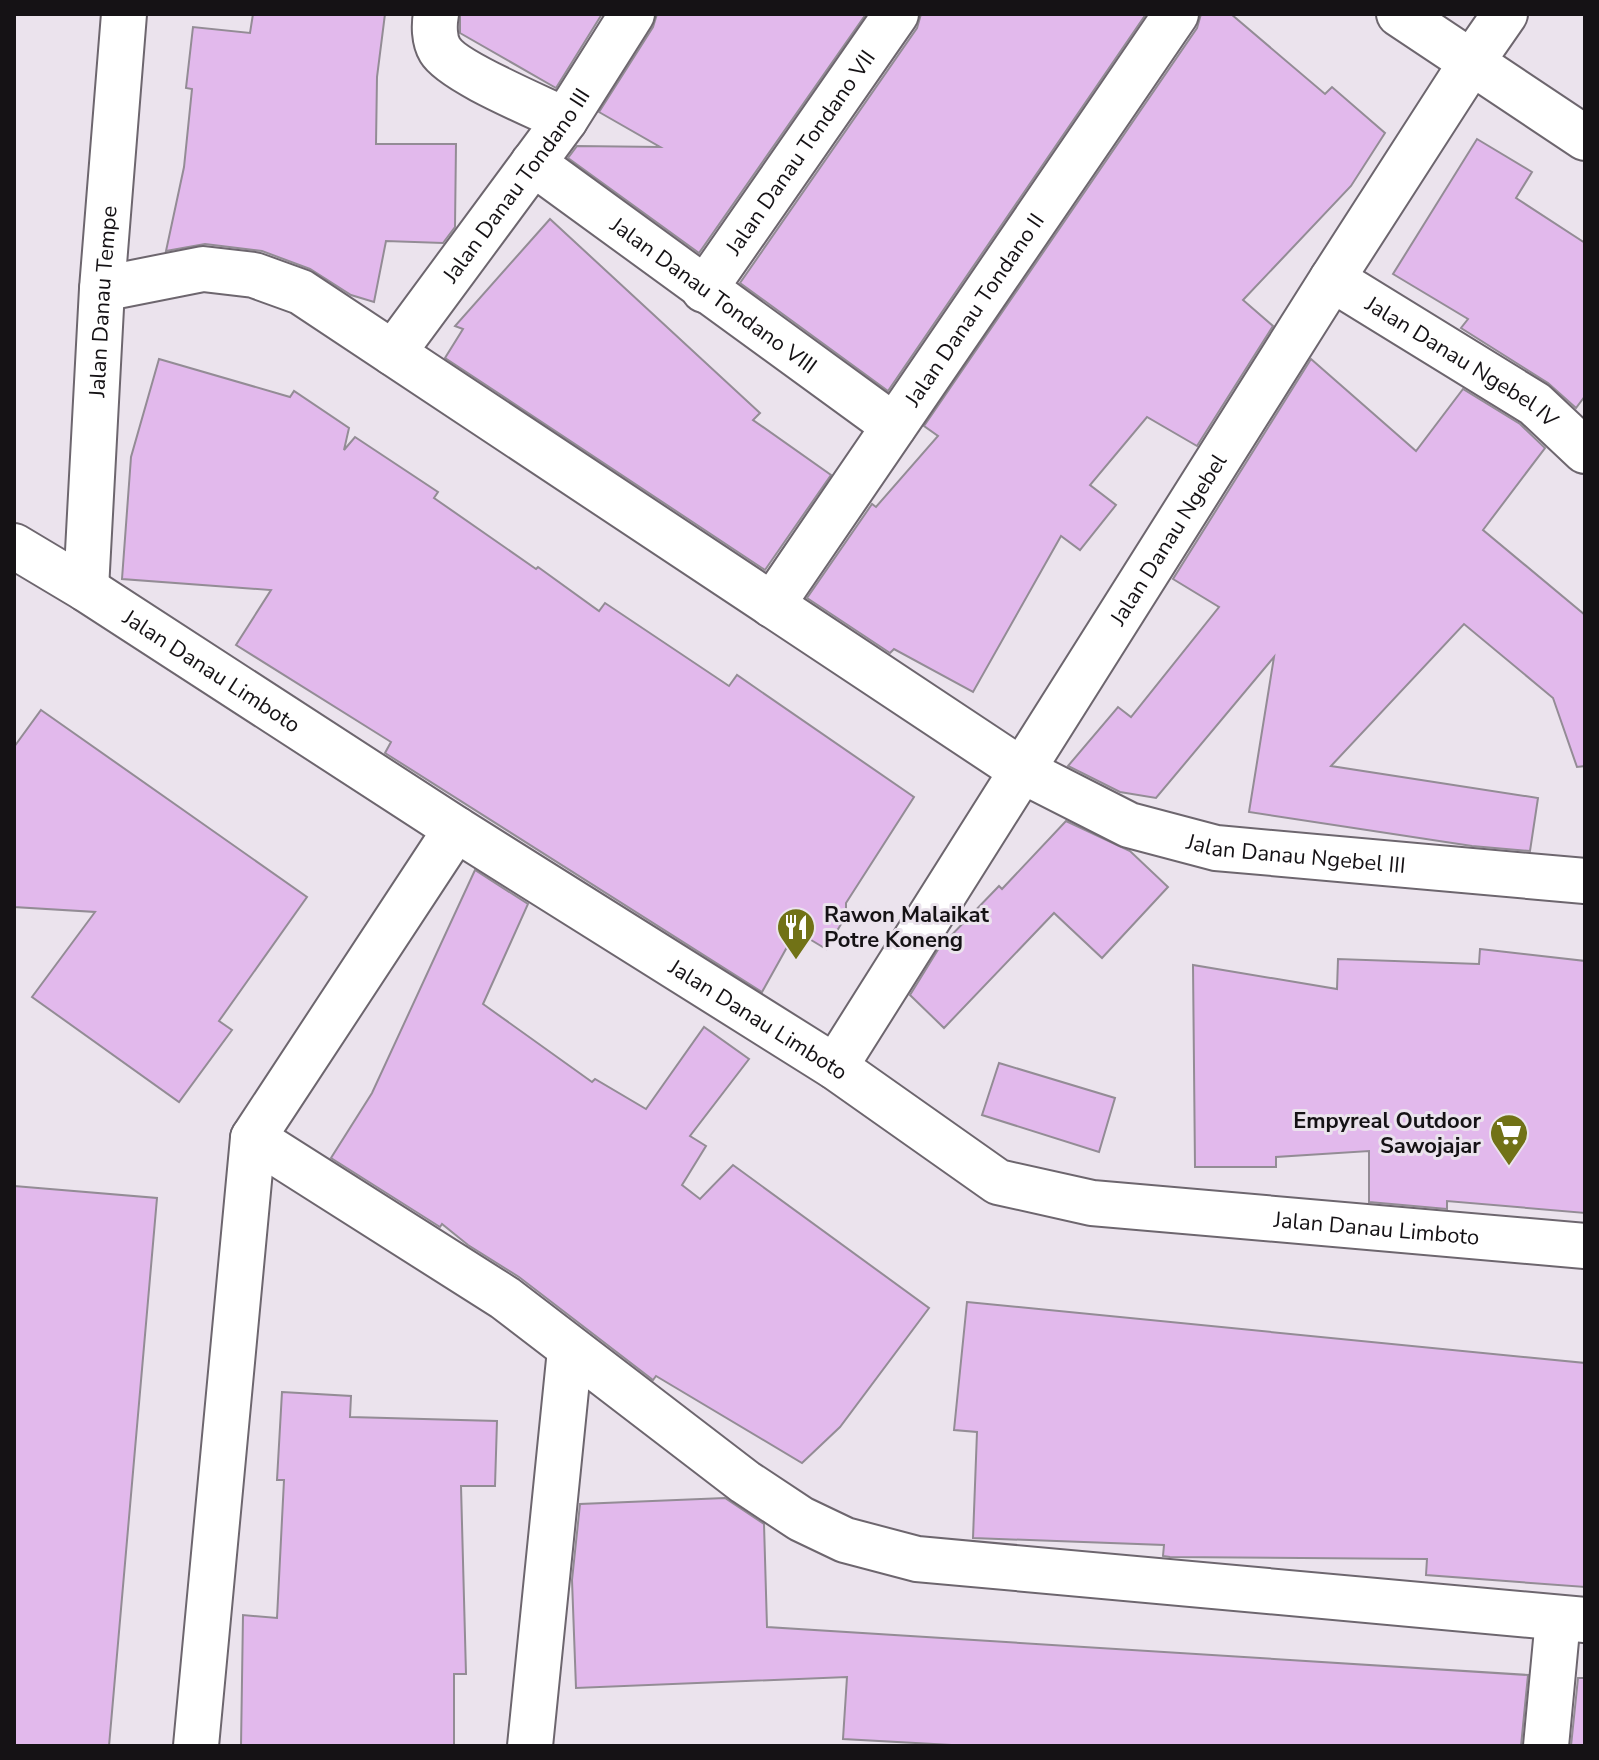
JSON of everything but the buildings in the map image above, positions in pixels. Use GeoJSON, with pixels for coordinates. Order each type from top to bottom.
{"type":"FeatureCollection","features":[{"type":"Feature","properties":{"kind":"street","name":"Jalan Danau Tempe"},"geometry":{"type":"LineString","coordinates":[[86,589],[102,289],[124,14]]}},
{"type":"Feature","properties":{"kind":"street"},"geometry":{"type":"LineString","coordinates":[[436,14],[434,26],[440,51],[460,68],[565,120]]}},
{"type":"Feature","properties":{"kind":"street","name":"Jalan Danau Tondano III"},"geometry":{"type":"LineString","coordinates":[[393,353],[565,120],[632,14]]}},
{"type":"Feature","properties":{"kind":"street","name":"Jalan Danau Tondano VII"},"geometry":{"type":"LineString","coordinates":[[704,290],[896,14]]}},
{"type":"Feature","properties":{"kind":"street","name":"Jalan Danau Tondano II"},"geometry":{"type":"LineString","coordinates":[[772,605],[1176,14]]}},
{"type":"Feature","properties":{"kind":"street"},"geometry":{"type":"LineString","coordinates":[[1399,14],[1585,138]]}},
{"type":"Feature","properties":{"kind":"street","name":"Jalan Danau Ngebel"},"geometry":{"type":"LineString","coordinates":[[835,1067],[1332,279],[1505,14]]}},
{"type":"Feature","properties":{"kind":"street","name":"Jalan Danau Tondano VIII"},"geometry":{"type":"LineString","coordinates":[[533,163],[894,426]]}},
{"type":"Feature","properties":{"kind":"street","name":"Jalan Danau Ngebel III"},"geometry":{"type":"LineString","coordinates":[[102,289],[203,269],[254,275],[301,292],[1021,770],[1129,825],[1216,848],[1585,881]]}},
{"type":"Feature","properties":{"kind":"street","name":"Jalan Danau Ngebel IV"},"geometry":{"type":"LineString","coordinates":[[1332,279],[1535,404],[1585,451]]}},
{"type":"Feature","properties":{"kind":"street","name":"Jalan Danau Limboto"},"geometry":{"type":"LineString","coordinates":[[14,546],[835,1067],[998,1182],[1092,1203],[1585,1246]]}},
{"type":"Feature","properties":{"kind":"street"},"geometry":{"type":"LineString","coordinates":[[196,1746],[253,1138],[456,829]]}},
{"type":"Feature","properties":{"kind":"street"},"geometry":{"type":"LineString","coordinates":[[253,1138],[505,1298],[745,1482],[801,1519],[845,1540],[917,1559],[1571,1620],[1546,1746]]}},
{"type":"Feature","properties":{"kind":"street"},"geometry":{"type":"LineString","coordinates":[[530,1746],[570,1350]]}},
{"type":"Feature","properties":{"kind":"place","name":"Rawon Malaikat Potre Koneng"},"geometry":{"type":"Point","coordinates":[796,961]}},
{"type":"Feature","properties":{"kind":"place","name":"Empyreal Outdoor Sawojajar"},"geometry":{"type":"Point","coordinates":[1509,1167]}}]}
